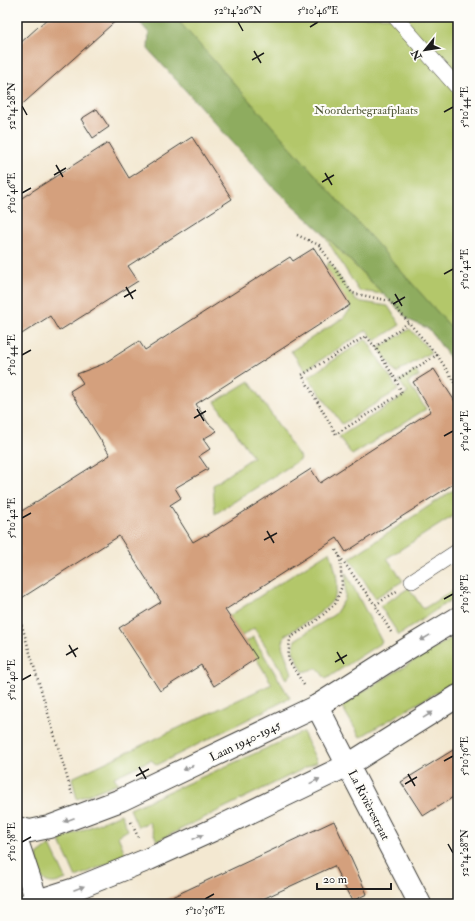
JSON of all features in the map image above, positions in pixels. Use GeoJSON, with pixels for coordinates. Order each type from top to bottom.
{"type":"FeatureCollection","features":[{"type":"Feature","properties":{"kind":"street","name":"Laan 1940-1945"},"geometry":{"type":"LineString","coordinates":[[17,828],[30,831],[49,827],[121,800],[318,706],[458,618]]}},
{"type":"Feature","properties":{"kind":"street"},"geometry":{"type":"LineString","coordinates":[[17,841],[35,903],[148,860],[348,765],[458,696]]}},
{"type":"Feature","properties":{"kind":"street","name":"La Rivièrestraat"},"geometry":{"type":"LineString","coordinates":[[318,706],[420,904]]}},
{"type":"Feature","properties":{"kind":"lane"},"geometry":{"type":"LineString","coordinates":[[395,17],[458,88]]}},
{"type":"Feature","properties":{"kind":"lane"},"geometry":{"type":"LineString","coordinates":[[412,581],[458,551]]}},
{"type":"Feature","properties":{"kind":"path"},"geometry":{"type":"LineString","coordinates":[[297,235],[319,245],[352,294],[390,301],[437,355],[458,387]]}},
{"type":"Feature","properties":{"kind":"path"},"geometry":{"type":"LineString","coordinates":[[376,346],[408,323]]}},
{"type":"Feature","properties":{"kind":"path"},"geometry":{"type":"LineString","coordinates":[[366,336],[376,346],[396,380],[402,392],[336,434],[302,375],[366,336]]}},
{"type":"Feature","properties":{"kind":"path"},"geometry":{"type":"LineString","coordinates":[[396,380],[437,355]]}},
{"type":"Feature","properties":{"kind":"path"},"geometry":{"type":"LineString","coordinates":[[336,550],[375,605],[402,652]]}},
{"type":"Feature","properties":{"kind":"path"},"geometry":{"type":"LineString","coordinates":[[318,706],[288,659],[290,638],[316,621],[335,604],[342,586],[340,557]]}},
{"type":"Feature","properties":{"kind":"path"},"geometry":{"type":"LineString","coordinates":[[375,605],[412,581]]}},
{"type":"Feature","properties":{"kind":"path"},"geometry":{"type":"LineString","coordinates":[[17,618],[19,616],[78,816]]}},
{"type":"Feature","properties":{"kind":"path"},"geometry":{"type":"LineString","coordinates":[[121,800],[148,860]]}},
{"type":"Feature","properties":{"kind":"green space"},"geometry":{"type":"Polygon","coordinates":[[[135,17],[175,17],[458,335],[458,369],[429,329],[409,320],[322,232],[275,189],[148,49],[149,33],[135,17]]]}},
{"type":"Feature","properties":{"kind":"green space","name":"Noorderbegraafplaats"},"geometry":{"type":"Polygon","coordinates":[[[159,17],[458,17],[458,354],[159,17]]]}},
{"type":"Feature","properties":{"kind":"green space"},"geometry":{"type":"Polygon","coordinates":[[[322,232],[383,294],[359,291],[322,232]]]}},
{"type":"Feature","properties":{"kind":"green space"},"geometry":{"type":"Polygon","coordinates":[[[329,262],[356,301],[388,306],[400,325],[375,341],[367,330],[305,370],[291,351],[343,318],[351,309],[326,267],[329,262]]]}},
{"type":"Feature","properties":{"kind":"green space"},"geometry":{"type":"Polygon","coordinates":[[[410,329],[431,352],[396,373],[379,348],[410,329]]]}},
{"type":"Feature","properties":{"kind":"green space"},"geometry":{"type":"Polygon","coordinates":[[[366,339],[398,390],[342,424],[308,377],[366,339]]]}},
{"type":"Feature","properties":{"kind":"green space"},"geometry":{"type":"Polygon","coordinates":[[[416,370],[419,376],[408,382],[426,409],[352,455],[339,437],[408,393],[399,381],[416,370]]]}},
{"type":"Feature","properties":{"kind":"green space"},"geometry":{"type":"Polygon","coordinates":[[[249,381],[301,459],[215,514],[213,485],[253,457],[215,402],[249,381]]]}},
{"type":"Feature","properties":{"kind":"green space"},"geometry":{"type":"Polygon","coordinates":[[[458,487],[458,513],[387,558],[403,581],[375,598],[350,558],[458,487]]]}},
{"type":"Feature","properties":{"kind":"green space"},"geometry":{"type":"Polygon","coordinates":[[[330,551],[337,578],[336,594],[321,612],[285,635],[282,646],[292,673],[287,679],[254,628],[242,636],[229,616],[330,551]]]}},
{"type":"Feature","properties":{"kind":"green space"},"geometry":{"type":"Polygon","coordinates":[[[346,573],[382,642],[326,679],[317,668],[303,672],[293,651],[295,640],[335,614],[345,599],[346,573]]]}},
{"type":"Feature","properties":{"kind":"green space"},"geometry":{"type":"Polygon","coordinates":[[[458,587],[458,595],[399,635],[380,606],[409,588],[423,609],[458,587]]]}},
{"type":"Feature","properties":{"kind":"green space"},"geometry":{"type":"Polygon","coordinates":[[[458,634],[458,680],[360,737],[341,705],[458,634]]]}},
{"type":"Feature","properties":{"kind":"green space"},"geometry":{"type":"Polygon","coordinates":[[[253,637],[290,698],[157,765],[151,760],[114,777],[118,783],[77,799],[72,778],[272,684],[246,642],[253,637]]]}},
{"type":"Feature","properties":{"kind":"green space"},"geometry":{"type":"Polygon","coordinates":[[[303,732],[317,762],[157,841],[149,822],[138,827],[130,809],[303,732]]]}},
{"type":"Feature","properties":{"kind":"green space"},"geometry":{"type":"Polygon","coordinates":[[[121,814],[128,830],[118,836],[126,856],[76,877],[59,840],[121,814]]]}},
{"type":"Feature","properties":{"kind":"green space"},"geometry":{"type":"Polygon","coordinates":[[[50,845],[66,879],[56,883],[49,883],[45,881],[40,874],[38,864],[37,855],[50,845]]]}},
{"type":"Feature","properties":{"kind":"building"},"geometry":{"type":"Polygon","coordinates":[[[49,17],[120,17],[17,109],[17,46],[49,17]]]}},
{"type":"Feature","properties":{"kind":"building"},"geometry":{"type":"Polygon","coordinates":[[[97,109],[109,127],[93,138],[81,119],[97,109]]]}},
{"type":"Feature","properties":{"kind":"building"},"geometry":{"type":"Polygon","coordinates":[[[192,137],[232,199],[128,266],[138,281],[59,331],[50,316],[17,337],[17,201],[108,143],[129,178],[192,137]]]}},
{"type":"Feature","properties":{"kind":"building"},"geometry":{"type":"Polygon","coordinates":[[[314,248],[350,305],[196,404],[208,423],[217,431],[203,439],[210,449],[199,456],[208,469],[175,488],[181,498],[170,505],[193,542],[205,535],[206,536],[311,469],[320,483],[431,411],[413,382],[434,369],[458,406],[458,481],[346,552],[337,538],[225,610],[257,658],[214,686],[201,665],[160,691],[119,628],[161,602],[119,536],[17,601],[17,514],[110,455],[70,391],[83,383],[77,374],[103,364],[139,341],[145,350],[290,257],[293,261],[314,248]]]}},
{"type":"Feature","properties":{"kind":"building"},"geometry":{"type":"Polygon","coordinates":[[[458,747],[458,794],[423,816],[401,782],[458,747]]]}},
{"type":"Feature","properties":{"kind":"building"},"geometry":{"type":"Polygon","coordinates":[[[334,821],[367,894],[352,901],[334,866],[252,904],[157,904],[334,821]]]}}]}
